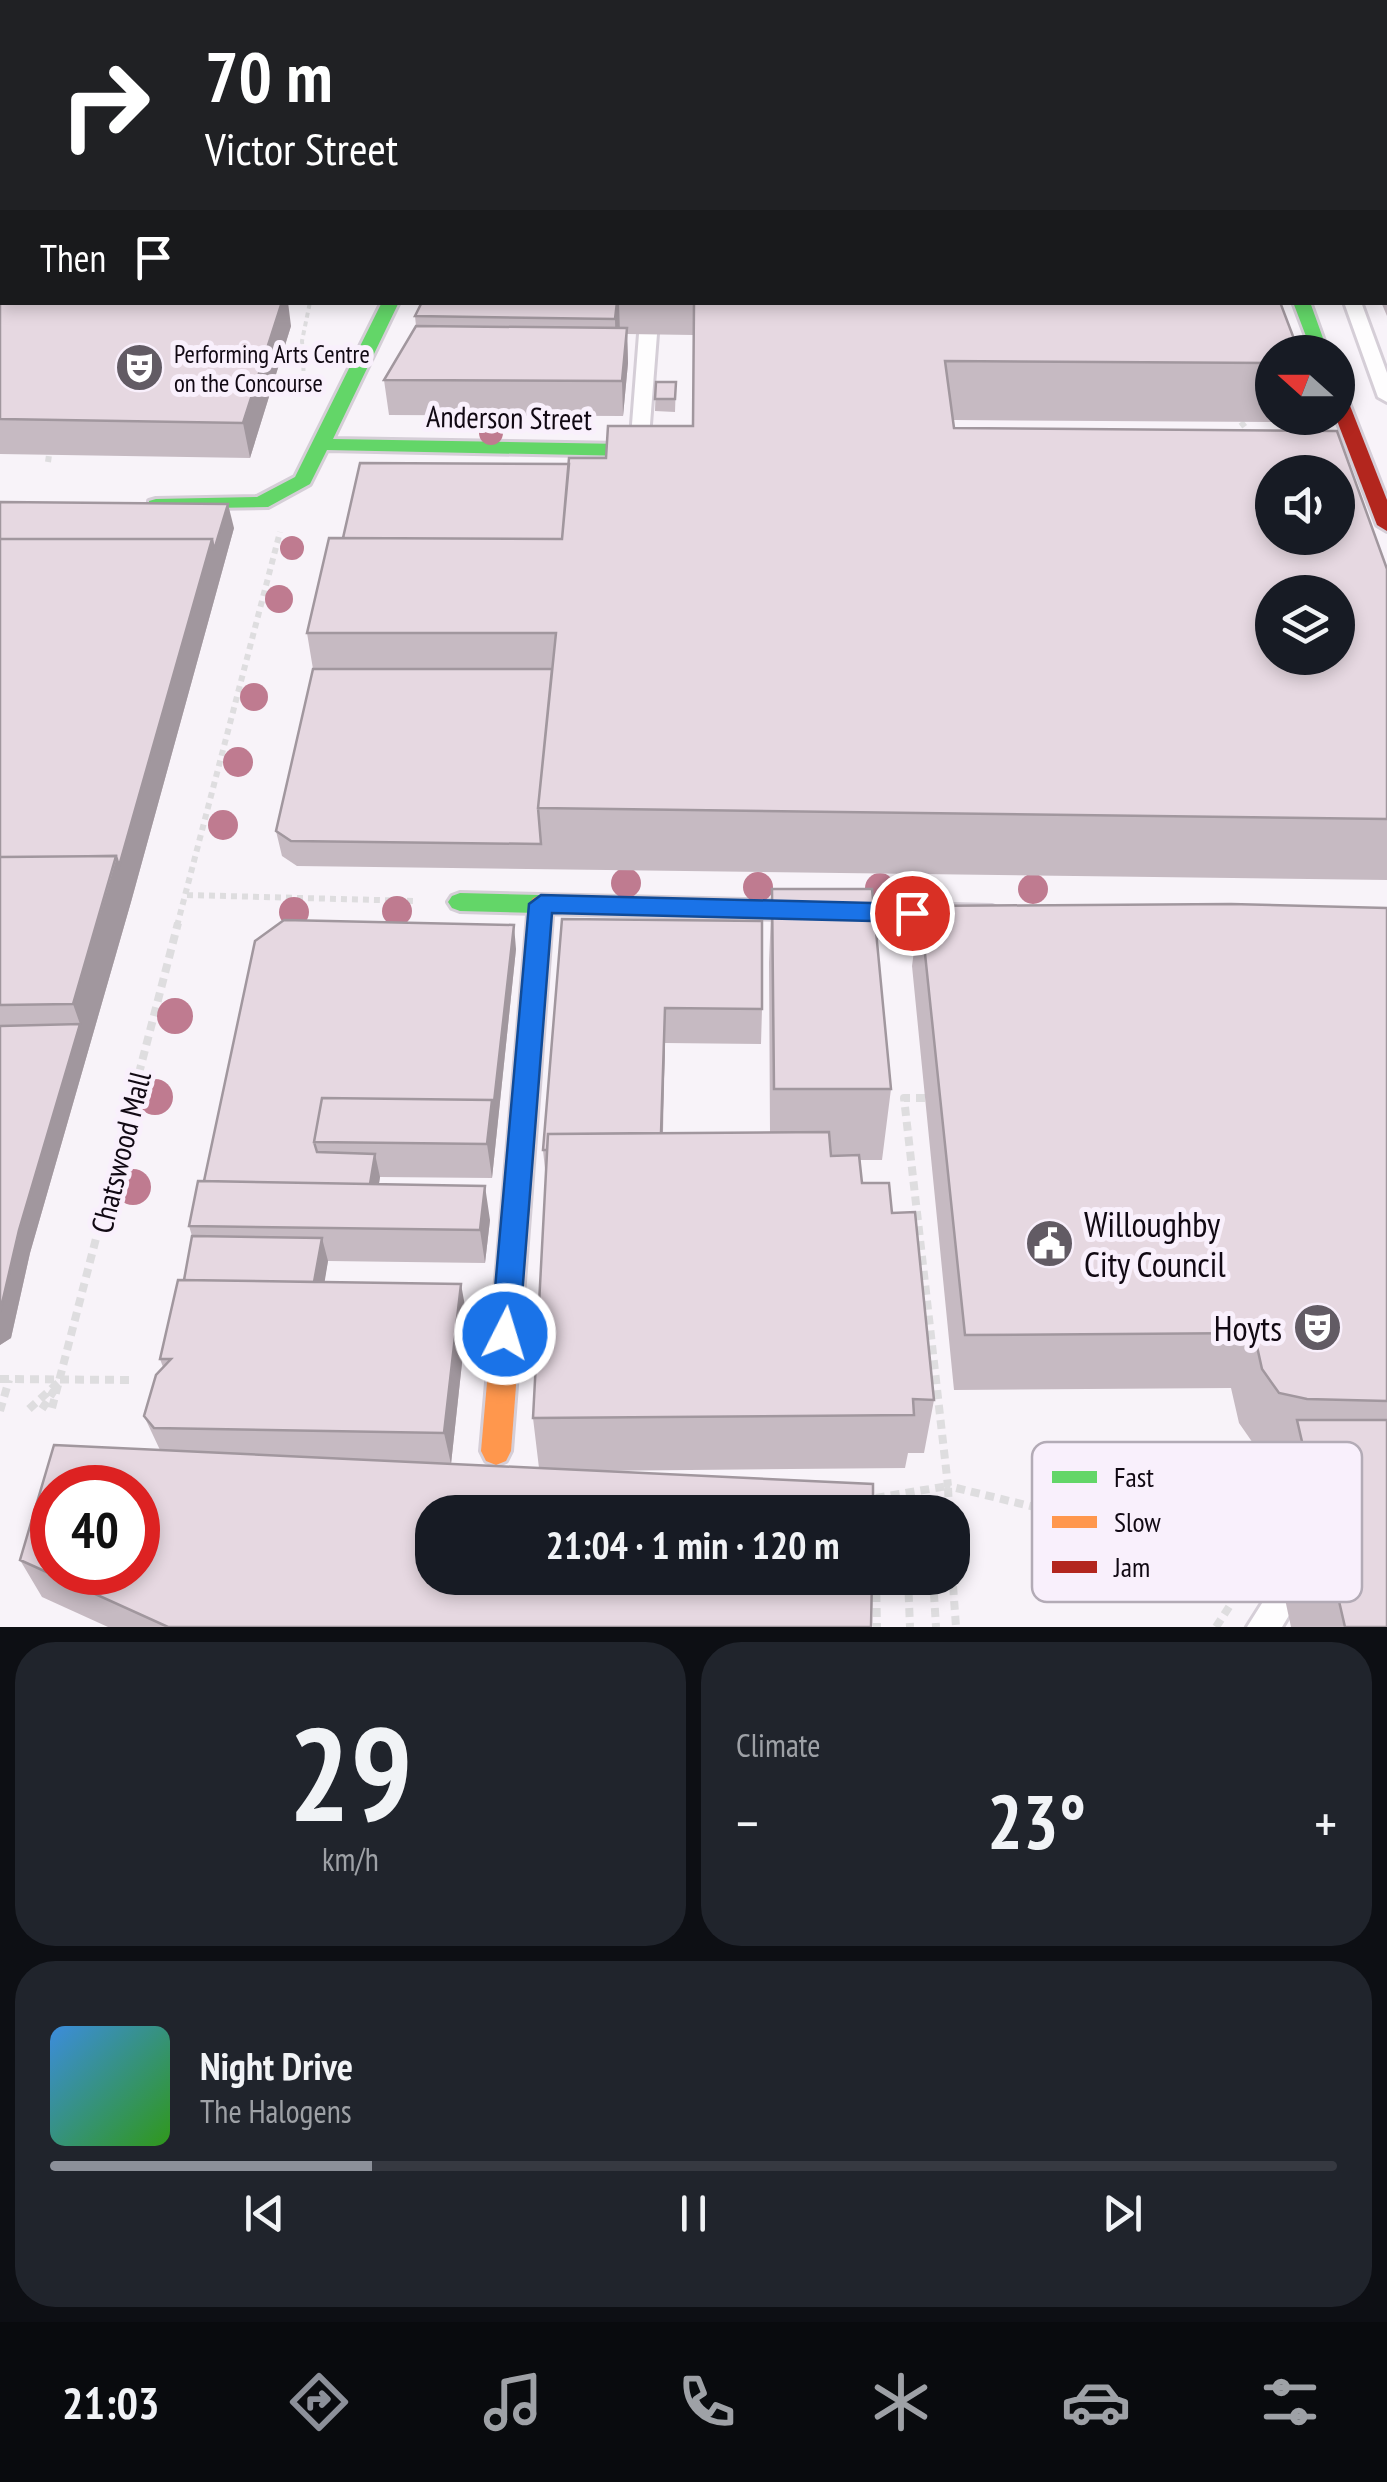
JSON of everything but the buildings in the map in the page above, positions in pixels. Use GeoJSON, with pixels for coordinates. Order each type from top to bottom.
{"type":"FeatureCollection","features":[{"type":"Feature","properties":{"kind":"street"},"geometry":{"type":"LineString","coordinates":[[139,505],[261,503],[296,486],[309,472],[389,305]]}},
{"type":"Feature","properties":{"kind":"street"},"geometry":{"type":"LineString","coordinates":[[1302,305],[1314,335]]}},
{"type":"Feature","properties":{"kind":"street"},"geometry":{"type":"LineString","coordinates":[[1352,435],[1387,526]]}},
{"type":"Feature","properties":{"kind":"street","name":"Anderson Street"},"geometry":{"type":"LineString","coordinates":[[323,444],[693,451]]}},
{"type":"Feature","properties":{"kind":"street"},"geometry":{"type":"LineString","coordinates":[[460,902],[1023,916]]}},
{"type":"Feature","properties":{"kind":"street"},"geometry":{"type":"LineString","coordinates":[[496,1450],[541,904]]}},
{"type":"Feature","properties":{"kind":"lane"},"geometry":{"type":"LineString","coordinates":[[1353,305],[1387,397]]}},
{"type":"Feature","properties":{"kind":"lane"},"geometry":{"type":"LineString","coordinates":[[639,450],[648,334]]}},
{"type":"Feature","properties":{"kind":"lane"},"geometry":{"type":"LineString","coordinates":[[1362,460],[1387,475]]}},
{"type":"Feature","properties":{"kind":"lane"},"geometry":{"type":"LineString","coordinates":[[1264,1627],[1280,1602]]}},
{"type":"Feature","properties":{"kind":"path"},"geometry":{"type":"LineString","coordinates":[[304,381],[302,341],[309,305]]}},
{"type":"Feature","properties":{"kind":"path"},"geometry":{"type":"LineString","coordinates":[[1241,422],[1248,430]]}},
{"type":"Feature","properties":{"kind":"path","name":"Chatswood Mall"},"geometry":{"type":"LineString","coordinates":[[61,1380],[282,528]]}},
{"type":"Feature","properties":{"kind":"path"},"geometry":{"type":"LineString","coordinates":[[187,895],[460,902]]}},
{"type":"Feature","properties":{"kind":"path"},"geometry":{"type":"LineString","coordinates":[[925,1098],[904,1098],[948,1495]]}},
{"type":"Feature","properties":{"kind":"path"},"geometry":{"type":"LineString","coordinates":[[0,1411],[4,1380],[132,1380]]}},
{"type":"Feature","properties":{"kind":"path"},"geometry":{"type":"LineString","coordinates":[[47,1408],[61,1380]]}},
{"type":"Feature","properties":{"kind":"path"},"geometry":{"type":"LineString","coordinates":[[30,1409],[61,1380]]}},
{"type":"Feature","properties":{"kind":"path"},"geometry":{"type":"LineString","coordinates":[[893,1495],[948,1486],[1032,1506]]}},
{"type":"Feature","properties":{"kind":"path"},"geometry":{"type":"LineString","coordinates":[[876,1595],[876,1627]]}},
{"type":"Feature","properties":{"kind":"path"},"geometry":{"type":"LineString","coordinates":[[909,1595],[910,1627]]}},
{"type":"Feature","properties":{"kind":"path"},"geometry":{"type":"LineString","coordinates":[[934,1595],[936,1627]]}},
{"type":"Feature","properties":{"kind":"path"},"geometry":{"type":"LineString","coordinates":[[954,1595],[956,1627]]}},
{"type":"Feature","properties":{"kind":"path"},"geometry":{"type":"LineString","coordinates":[[1216,1627],[1231,1602]]}},
{"type":"Feature","properties":{"kind":"traffic: fast"},"geometry":{"type":"LineString","coordinates":[[156,505],[261,503],[303,480],[390,305]]}},
{"type":"Feature","properties":{"kind":"traffic: fast"},"geometry":{"type":"LineString","coordinates":[[1302,305],[1314,335]]}},
{"type":"Feature","properties":{"kind":"traffic: fast"},"geometry":{"type":"LineString","coordinates":[[323,444],[680,451]]}},
{"type":"Feature","properties":{"kind":"traffic: fast"},"geometry":{"type":"LineString","coordinates":[[460,902],[992,915]]}},
{"type":"Feature","properties":{"kind":"traffic: slow"},"geometry":{"type":"LineString","coordinates":[[496,1451],[541,904]]}},
{"type":"Feature","properties":{"kind":"traffic: jam"},"geometry":{"type":"LineString","coordinates":[[1352,435],[1387,525]]}},
{"type":"Feature","properties":{"kind":"place","name":"Performing Arts Centre on the Concourse"},"geometry":{"type":"Point","coordinates":[139,368]}},
{"type":"Feature","properties":{"kind":"place","name":"Willoughby City Council"},"geometry":{"type":"Point","coordinates":[1049,1244]}},
{"type":"Feature","properties":{"kind":"place","name":"Hoyts"},"geometry":{"type":"Point","coordinates":[1317,1328]}},
{"type":"Feature","properties":{"kind":"route"},"geometry":{"type":"LineString","coordinates":[[505,1334],[541,904],[912,913]]}}]}
